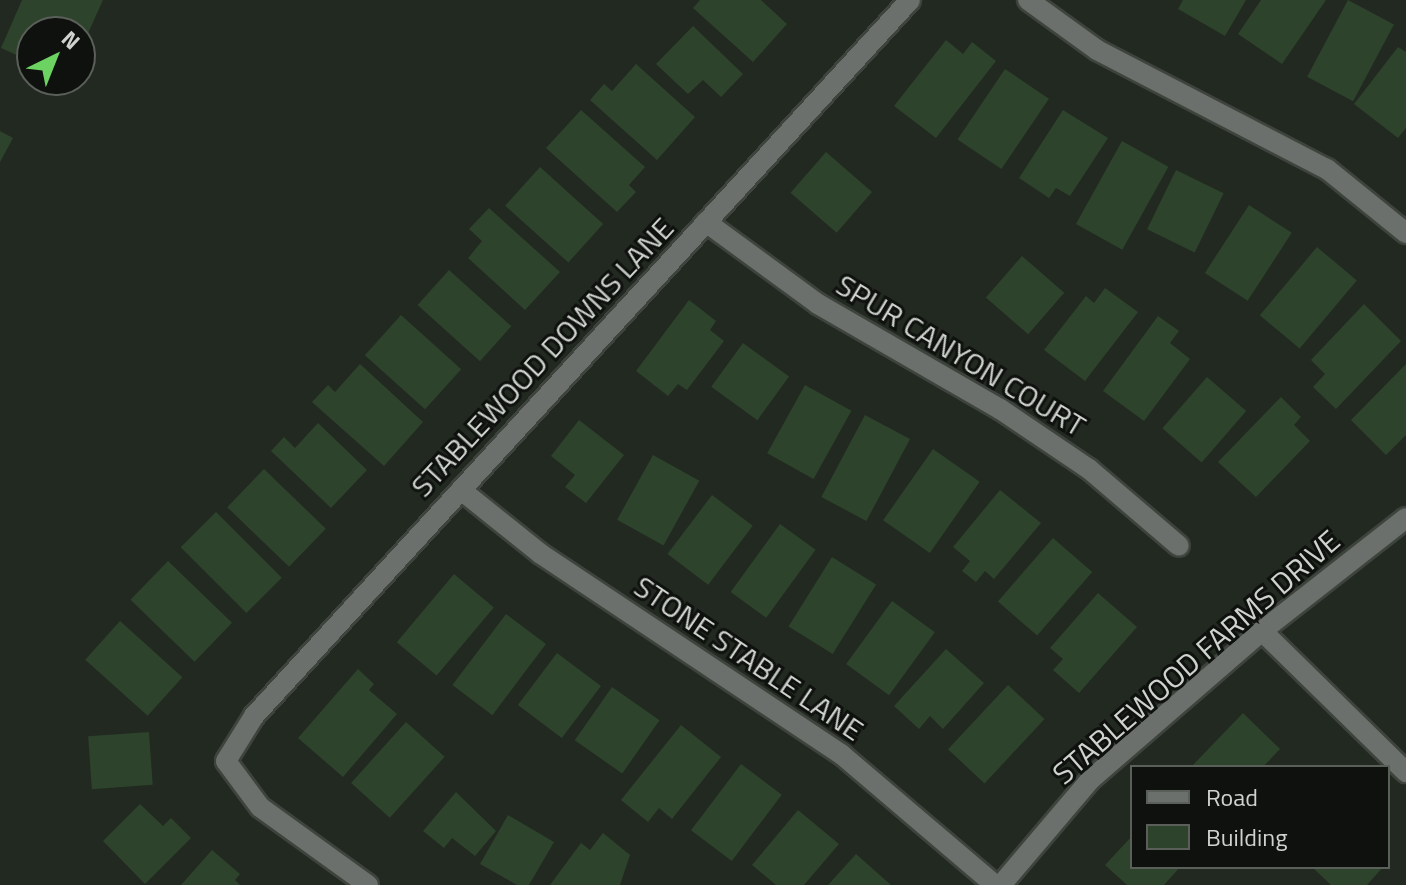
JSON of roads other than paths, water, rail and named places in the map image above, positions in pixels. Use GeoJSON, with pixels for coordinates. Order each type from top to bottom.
{"type":"FeatureCollection","features":[{"type":"Feature","properties":{"kind":"street","name":"STABLEWOOD DOWNS LANE"},"geometry":{"type":"LineString","coordinates":[[368,885],[260,807],[226,761],[254,716],[910,0]]}},
{"type":"Feature","properties":{"kind":"street"},"geometry":{"type":"LineString","coordinates":[[1028,0],[1097,50],[1327,169],[1406,233]]}},
{"type":"Feature","properties":{"kind":"street","name":"SPUR CANYON COURT"},"geometry":{"type":"LineString","coordinates":[[706,222],[818,304],[1000,409],[1089,469],[1179,546]]}},
{"type":"Feature","properties":{"kind":"street","name":"STONE STABLE LANE"},"geometry":{"type":"LineString","coordinates":[[461,490],[541,554],[841,754],[995,885]]}},
{"type":"Feature","properties":{"kind":"street","name":"STABLEWOOD FARMS DRIVE"},"geometry":{"type":"LineString","coordinates":[[1001,885],[1090,780],[1262,631],[1406,518]]}},
{"type":"Feature","properties":{"kind":"street"},"geometry":{"type":"LineString","coordinates":[[1262,631],[1406,772]]}}]}
